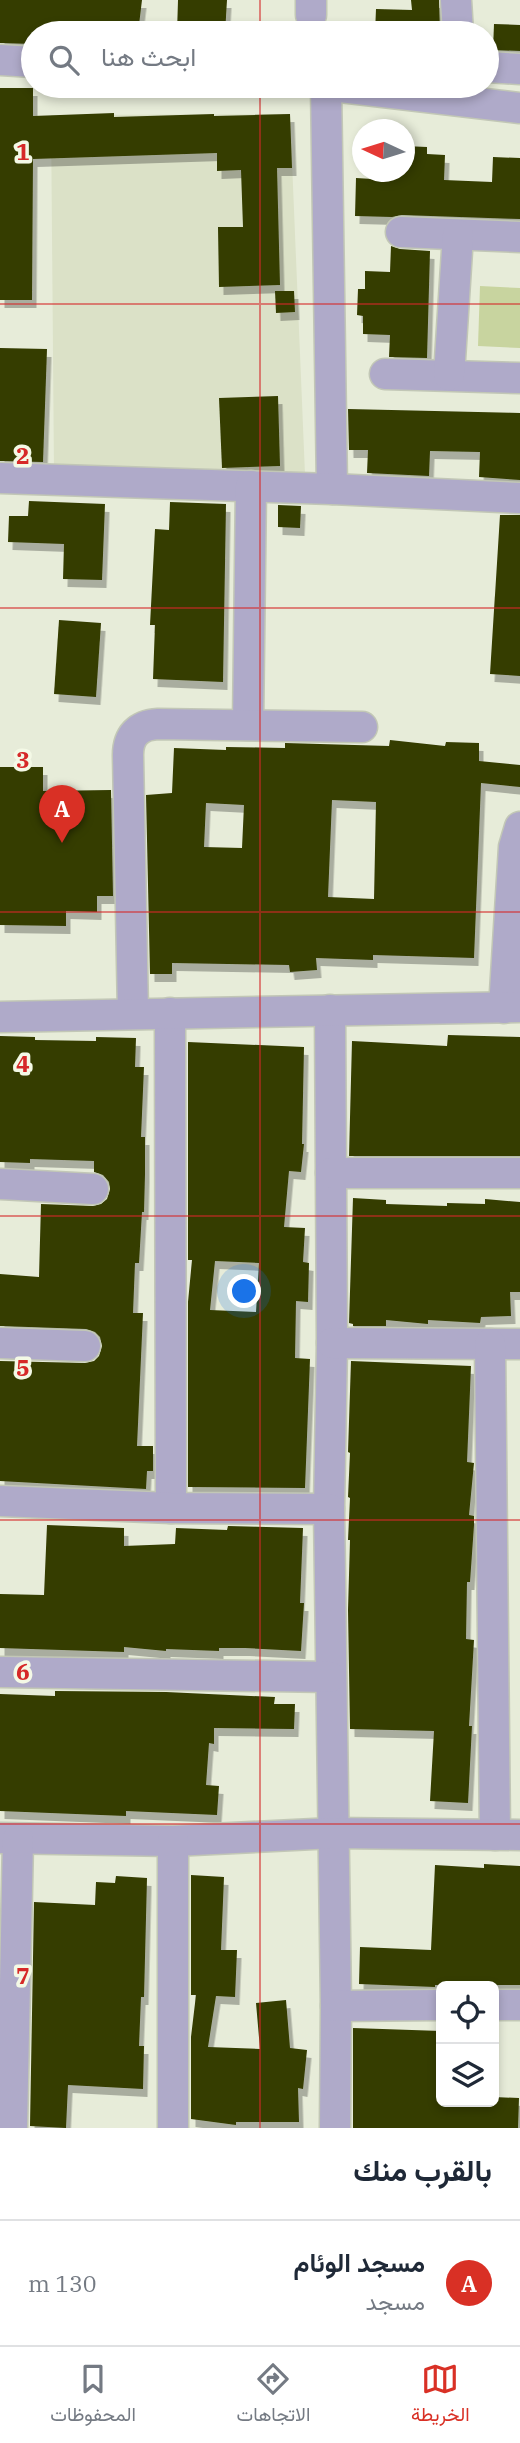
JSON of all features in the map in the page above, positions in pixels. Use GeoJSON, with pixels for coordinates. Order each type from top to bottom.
{"type":"FeatureCollection","features":[{"type":"Feature","properties":{"kind":"street"},"geometry":{"type":"LineString","coordinates":[[456,0],[457,21]]}},
{"type":"Feature","properties":{"kind":"street"},"geometry":{"type":"LineString","coordinates":[[0,60],[21,61]]}},
{"type":"Feature","properties":{"kind":"street"},"geometry":{"type":"LineString","coordinates":[[499,68],[520,69]]}},
{"type":"Feature","properties":{"kind":"street"},"geometry":{"type":"LineString","coordinates":[[326,98],[332,489]]}},
{"type":"Feature","properties":{"kind":"street"},"geometry":{"type":"LineString","coordinates":[[479,98],[520,108]]}},
{"type":"Feature","properties":{"kind":"street"},"geometry":{"type":"LineString","coordinates":[[401,232],[520,237]]}},
{"type":"Feature","properties":{"kind":"street"},"geometry":{"type":"LineString","coordinates":[[449,375],[458,235]]}},
{"type":"Feature","properties":{"kind":"street"},"geometry":{"type":"LineString","coordinates":[[385,374],[520,378]]}},
{"type":"Feature","properties":{"kind":"street"},"geometry":{"type":"LineString","coordinates":[[0,478],[520,498]]}},
{"type":"Feature","properties":{"kind":"street"},"geometry":{"type":"LineString","coordinates":[[248,725],[251,486]]}},
{"type":"Feature","properties":{"kind":"street"},"geometry":{"type":"LineString","coordinates":[[133,1013],[128,745],[132,736],[147,725],[362,727]]}},
{"type":"Feature","properties":{"kind":"street"},"geometry":{"type":"LineString","coordinates":[[0,1017],[512,1007],[514,847],[520,827]]}},
{"type":"Feature","properties":{"kind":"street"},"geometry":{"type":"LineString","coordinates":[[330,1010],[332,1343],[329,1509],[336,2006],[335,2128]]}},
{"type":"Feature","properties":{"kind":"street"},"geometry":{"type":"LineString","coordinates":[[170,1013],[171,1508]]}},
{"type":"Feature","properties":{"kind":"street"},"geometry":{"type":"LineString","coordinates":[[331,1173],[520,1174]]}},
{"type":"Feature","properties":{"kind":"street"},"geometry":{"type":"LineString","coordinates":[[0,1184],[93,1189]]}},
{"type":"Feature","properties":{"kind":"street"},"geometry":{"type":"LineString","coordinates":[[0,1343],[85,1346]]}},
{"type":"Feature","properties":{"kind":"street"},"geometry":{"type":"LineString","coordinates":[[332,1343],[520,1344]]}},
{"type":"Feature","properties":{"kind":"street"},"geometry":{"type":"LineString","coordinates":[[12,2128],[9,1839],[173,1841],[334,1833],[508,1835],[490,1343]]}},
{"type":"Feature","properties":{"kind":"street"},"geometry":{"type":"LineString","coordinates":[[0,1501],[171,1508],[329,1509]]}},
{"type":"Feature","properties":{"kind":"street"},"geometry":{"type":"LineString","coordinates":[[0,1672],[330,1677]]}},
{"type":"Feature","properties":{"kind":"street"},"geometry":{"type":"LineString","coordinates":[[173,1841],[173,2128]]}},
{"type":"Feature","properties":{"kind":"street"},"geometry":{"type":"LineString","coordinates":[[336,2006],[436,2005]]}},
{"type":"Feature","properties":{"kind":"street"},"geometry":{"type":"LineString","coordinates":[[499,2005],[520,2005]]}},
{"type":"Feature","properties":{"kind":"shaded area"},"geometry":{"type":"Polygon","coordinates":[[[290,114],[305,474],[54,473],[51,115],[290,114]]]}},
{"type":"Feature","properties":{"kind":"green space"},"geometry":{"type":"Polygon","coordinates":[[[480,286],[520,288],[520,348],[478,346],[480,286]]]}},
{"type":"Feature","properties":{"kind":"building"},"geometry":{"type":"Polygon","coordinates":[[[0,0],[142,0],[139,21],[21,21],[21,44],[0,43],[0,0]]]}},
{"type":"Feature","properties":{"kind":"building"},"geometry":{"type":"Polygon","coordinates":[[[178,0],[227,0],[226,21],[177,21],[178,0]]]}},
{"type":"Feature","properties":{"kind":"building"},"geometry":{"type":"Polygon","coordinates":[[[411,0],[439,0],[440,21],[376,21],[376,9],[412,10],[411,0]]]}},
{"type":"Feature","properties":{"kind":"building"},"geometry":{"type":"Polygon","coordinates":[[[499,24],[520,25],[520,51],[499,50],[499,24]]]}},
{"type":"Feature","properties":{"kind":"building"},"geometry":{"type":"Polygon","coordinates":[[[0,88],[21,88],[21,98],[33,98],[33,116],[114,113],[114,117],[290,114],[292,168],[277,168],[280,285],[219,287],[218,227],[243,227],[241,170],[217,171],[217,153],[33,159],[32,300],[0,300],[0,88]]]}},
{"type":"Feature","properties":{"kind":"building"},"geometry":{"type":"Polygon","coordinates":[[[415,146],[427,147],[427,154],[445,155],[444,180],[492,182],[493,157],[520,158],[520,219],[355,216],[356,182],[415,182],[415,146]]]}},
{"type":"Feature","properties":{"kind":"building"},"geometry":{"type":"Polygon","coordinates":[[[391,246],[430,251],[427,358],[389,357],[390,335],[363,334],[363,316],[357,315],[358,289],[365,289],[365,271],[390,272],[391,246]]]}},
{"type":"Feature","properties":{"kind":"building"},"geometry":{"type":"Polygon","coordinates":[[[275,291],[294,291],[295,312],[276,313],[275,291]]]}},
{"type":"Feature","properties":{"kind":"building"},"geometry":{"type":"Polygon","coordinates":[[[0,348],[47,349],[43,462],[0,461],[0,348]]]}},
{"type":"Feature","properties":{"kind":"building"},"geometry":{"type":"Polygon","coordinates":[[[278,396],[280,466],[222,468],[219,398],[278,396]]]}},
{"type":"Feature","properties":{"kind":"building"},"geometry":{"type":"Polygon","coordinates":[[[348,409],[520,413],[520,480],[479,477],[480,452],[430,451],[429,476],[367,473],[368,450],[349,450],[348,409]]]}},
{"type":"Feature","properties":{"kind":"building"},"geometry":{"type":"Polygon","coordinates":[[[29,501],[105,504],[102,580],[63,579],[64,544],[8,542],[9,516],[28,516],[29,501]]]}},
{"type":"Feature","properties":{"kind":"building"},"geometry":{"type":"Polygon","coordinates":[[[170,502],[226,504],[223,682],[153,679],[155,625],[150,625],[155,529],[169,530],[170,502]]]}},
{"type":"Feature","properties":{"kind":"building"},"geometry":{"type":"Polygon","coordinates":[[[278,505],[301,506],[300,528],[278,527],[278,505]]]}},
{"type":"Feature","properties":{"kind":"building"},"geometry":{"type":"Polygon","coordinates":[[[500,515],[520,515],[520,676],[490,674],[500,515]]]}},
{"type":"Feature","properties":{"kind":"building"},"geometry":{"type":"Polygon","coordinates":[[[59,620],[101,623],[96,697],[54,694],[59,620]]]}},
{"type":"Feature","properties":{"kind":"building"},"geometry":{"type":"Polygon","coordinates":[[[390,740],[445,746],[446,742],[479,743],[479,761],[520,765],[520,787],[481,783],[474,958],[373,955],[373,960],[316,958],[317,970],[290,972],[289,965],[172,963],[172,974],[150,974],[146,795],[172,793],[174,748],[285,748],[285,743],[389,746],[390,740]],[[332,800],[328,897],[374,899],[376,802],[332,800]],[[206,803],[204,847],[242,848],[244,805],[206,803]]]}},
{"type":"Feature","properties":{"kind":"building"},"geometry":{"type":"Polygon","coordinates":[[[0,767],[43,767],[43,791],[111,790],[113,896],[97,896],[97,912],[66,911],[66,926],[0,925],[0,767]]]}},
{"type":"Feature","properties":{"kind":"building"},"geometry":{"type":"Polygon","coordinates":[[[448,1035],[520,1037],[520,1156],[349,1156],[352,1041],[447,1046],[448,1035]]]}},
{"type":"Feature","properties":{"kind":"building"},"geometry":{"type":"Polygon","coordinates":[[[0,1036],[35,1037],[35,1040],[96,1041],[96,1037],[136,1038],[135,1067],[144,1067],[141,1137],[145,1137],[145,1174],[139,1263],[135,1263],[133,1313],[143,1313],[137,1446],[153,1446],[153,1471],[147,1471],[146,1489],[0,1481],[0,1361],[85,1363],[94,1361],[99,1356],[102,1346],[100,1337],[86,1329],[0,1326],[0,1274],[39,1277],[41,1204],[93,1206],[107,1199],[110,1189],[109,1182],[103,1175],[94,1172],[94,1161],[30,1159],[30,1163],[0,1162],[0,1036]]]}},
{"type":"Feature","properties":{"kind":"building"},"geometry":{"type":"Polygon","coordinates":[[[188,1042],[304,1047],[304,1144],[301,1172],[289,1171],[284,1227],[305,1228],[303,1262],[309,1263],[308,1302],[296,1301],[295,1358],[310,1359],[305,1488],[188,1487],[188,1302],[192,1260],[188,1260],[188,1042]],[[215,1261],[210,1310],[256,1312],[259,1263],[215,1261]]]}},
{"type":"Feature","properties":{"kind":"building"},"geometry":{"type":"Polygon","coordinates":[[[353,1198],[386,1200],[386,1204],[447,1206],[447,1203],[485,1204],[485,1199],[520,1202],[520,1292],[510,1292],[511,1316],[481,1317],[480,1323],[428,1320],[428,1324],[386,1320],[386,1326],[353,1326],[349,1323],[353,1198]]]}},
{"type":"Feature","properties":{"kind":"building"},"geometry":{"type":"Polygon","coordinates":[[[351,1361],[471,1366],[467,1462],[474,1463],[469,1515],[474,1516],[474,1525],[470,1582],[467,1582],[466,1639],[474,1640],[468,1803],[430,1801],[434,1731],[350,1729],[348,1452],[351,1361]]]}},
{"type":"Feature","properties":{"kind":"building"},"geometry":{"type":"Polygon","coordinates":[[[47,1525],[124,1528],[124,1546],[175,1544],[176,1528],[303,1528],[300,1603],[304,1603],[301,1651],[219,1648],[219,1651],[166,1651],[124,1647],[124,1652],[0,1648],[0,1594],[44,1595],[47,1525]]]}},
{"type":"Feature","properties":{"kind":"building"},"geometry":{"type":"Polygon","coordinates":[[[55,1691],[275,1697],[274,1704],[295,1704],[294,1729],[214,1728],[214,1744],[209,1743],[206,1785],[219,1786],[217,1815],[126,1811],[126,1816],[0,1811],[0,1694],[55,1696],[55,1691]]]}},
{"type":"Feature","properties":{"kind":"building"},"geometry":{"type":"Polygon","coordinates":[[[484,1864],[520,1866],[520,1985],[499,1985],[499,1981],[436,1981],[435,1987],[359,1984],[360,1947],[431,1950],[435,1865],[484,1868],[484,1864]]]}},
{"type":"Feature","properties":{"kind":"building"},"geometry":{"type":"Polygon","coordinates":[[[191,1875],[224,1877],[221,1950],[237,1950],[235,1997],[216,1996],[208,2047],[260,2049],[256,2003],[286,2000],[290,2048],[307,2050],[303,2089],[298,2088],[299,2122],[236,2122],[236,2125],[191,2119],[191,2037],[196,1995],[191,1995],[191,1875]]]}},
{"type":"Feature","properties":{"kind":"building"},"geometry":{"type":"Polygon","coordinates":[[[116,1876],[147,1878],[144,1997],[141,1997],[139,2046],[144,2046],[143,2089],[68,2085],[66,2128],[30,2126],[34,1902],[95,1905],[96,1882],[115,1883],[116,1876]]]}},
{"type":"Feature","properties":{"kind":"building"},"geometry":{"type":"Polygon","coordinates":[[[353,2028],[436,2031],[436,2107],[499,2107],[499,2097],[519,2098],[518,2128],[353,2128],[353,2028]]]}},
{"type":"Feature","properties":{"kind":"place","name":"مسجد الوئام"},"geometry":{"type":"Point","coordinates":[62,843]}}]}
